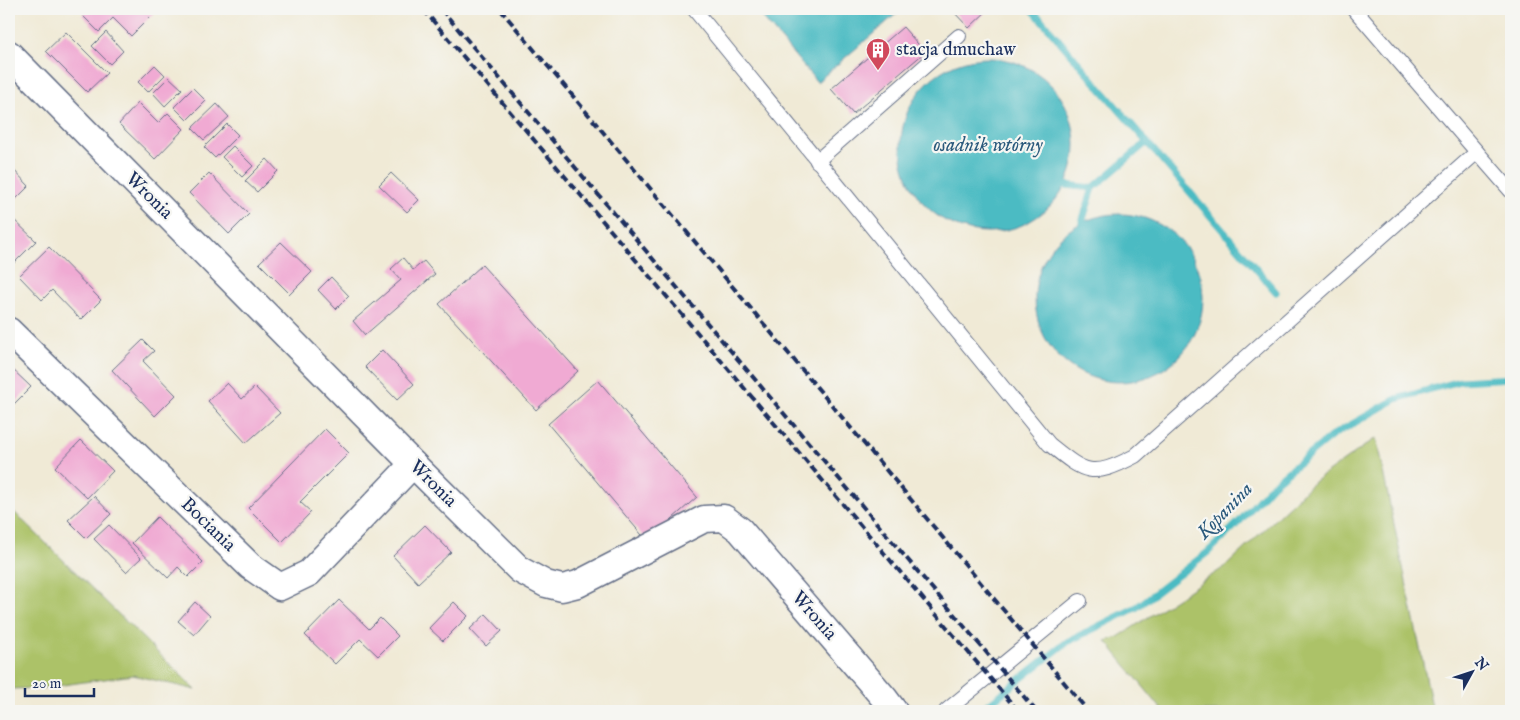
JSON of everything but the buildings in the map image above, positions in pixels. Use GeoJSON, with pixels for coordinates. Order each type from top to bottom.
{"type":"FeatureCollection","features":[{"type":"Feature","properties":{"kind":"street","name":"Wronia"},"geometry":{"type":"LineString","coordinates":[[9,54],[520,570],[546,584],[562,588],[578,584],[704,519],[724,518],[740,530],[894,711]]}},
{"type":"Feature","properties":{"kind":"street","name":"Bociania"},"geometry":{"type":"LineString","coordinates":[[9,330],[250,566],[280,586],[309,573],[414,464]]}},
{"type":"Feature","properties":{"kind":"lane"},"geometry":{"type":"LineString","coordinates":[[694,9],[1049,444],[1073,464],[1091,471],[1113,468],[1134,456],[1477,152]]}},
{"type":"Feature","properties":{"kind":"lane"},"geometry":{"type":"LineString","coordinates":[[1354,9],[1511,191]]}},
{"type":"Feature","properties":{"kind":"lane"},"geometry":{"type":"LineString","coordinates":[[818,160],[958,36]]}},
{"type":"Feature","properties":{"kind":"lane"},"geometry":{"type":"LineString","coordinates":[[946,711],[1080,601]]}},
{"type":"Feature","properties":{"kind":"green space"},"geometry":{"type":"Polygon","coordinates":[[[1376,438],[1433,711],[1163,711],[1106,641],[1118,637],[1226,566],[1315,481],[1376,438]]]}},
{"type":"Feature","properties":{"kind":"green space"},"geometry":{"type":"Polygon","coordinates":[[[9,507],[196,690],[133,675],[42,688],[9,689],[9,507]]]}},
{"type":"Feature","properties":{"kind":"water"},"geometry":{"type":"Polygon","coordinates":[[[755,9],[902,9],[817,82],[755,9]]]}},
{"type":"Feature","properties":{"kind":"water","name":"osadnik wtórny"},"geometry":{"type":"Polygon","coordinates":[[[988,58],[1005,60],[1021,65],[1043,78],[1055,90],[1071,120],[1075,145],[1073,162],[1068,178],[1055,200],[1043,212],[1013,228],[988,232],[971,230],[955,225],[933,212],[921,200],[905,170],[901,145],[903,128],[908,112],[921,90],[933,78],[963,62],[988,58]]]}},
{"type":"Feature","properties":{"kind":"water"},"geometry":{"type":"Polygon","coordinates":[[[1111,214],[1127,214],[1159,224],[1184,245],[1197,266],[1203,298],[1197,330],[1189,345],[1172,363],[1151,376],[1127,382],[1111,382],[1087,376],[1072,368],[1049,345],[1041,330],[1035,306],[1035,290],[1041,266],[1049,251],[1072,228],[1087,220],[1111,214]]]}},
{"type":"Feature","properties":{"kind":"waterway"},"geometry":{"type":"LineString","coordinates":[[1032,9],[1276,292]]}},
{"type":"Feature","properties":{"kind":"waterway"},"geometry":{"type":"LineString","coordinates":[[1065,185],[1093,188],[1147,142]]}},
{"type":"Feature","properties":{"kind":"waterway"},"geometry":{"type":"LineString","coordinates":[[1082,222],[1093,188]]}},
{"type":"Feature","properties":{"kind":"waterway","name":"Kopanina"},"geometry":{"type":"LineString","coordinates":[[980,711],[1067,642],[1137,607],[1208,552],[1240,521],[1273,484],[1333,435],[1396,399],[1460,381],[1511,378]]}},
{"type":"Feature","properties":{"kind":"railway"},"geometry":{"type":"LineString","coordinates":[[423,9],[1018,711]]}},
{"type":"Feature","properties":{"kind":"railway"},"geometry":{"type":"LineString","coordinates":[[441,9],[1036,711]]}},
{"type":"Feature","properties":{"kind":"railway"},"geometry":{"type":"LineString","coordinates":[[500,9],[1088,711]]}},
{"type":"Feature","properties":{"kind":"place","name":"stacja dmuchaw"},"geometry":{"type":"Point","coordinates":[878,71]}}]}
